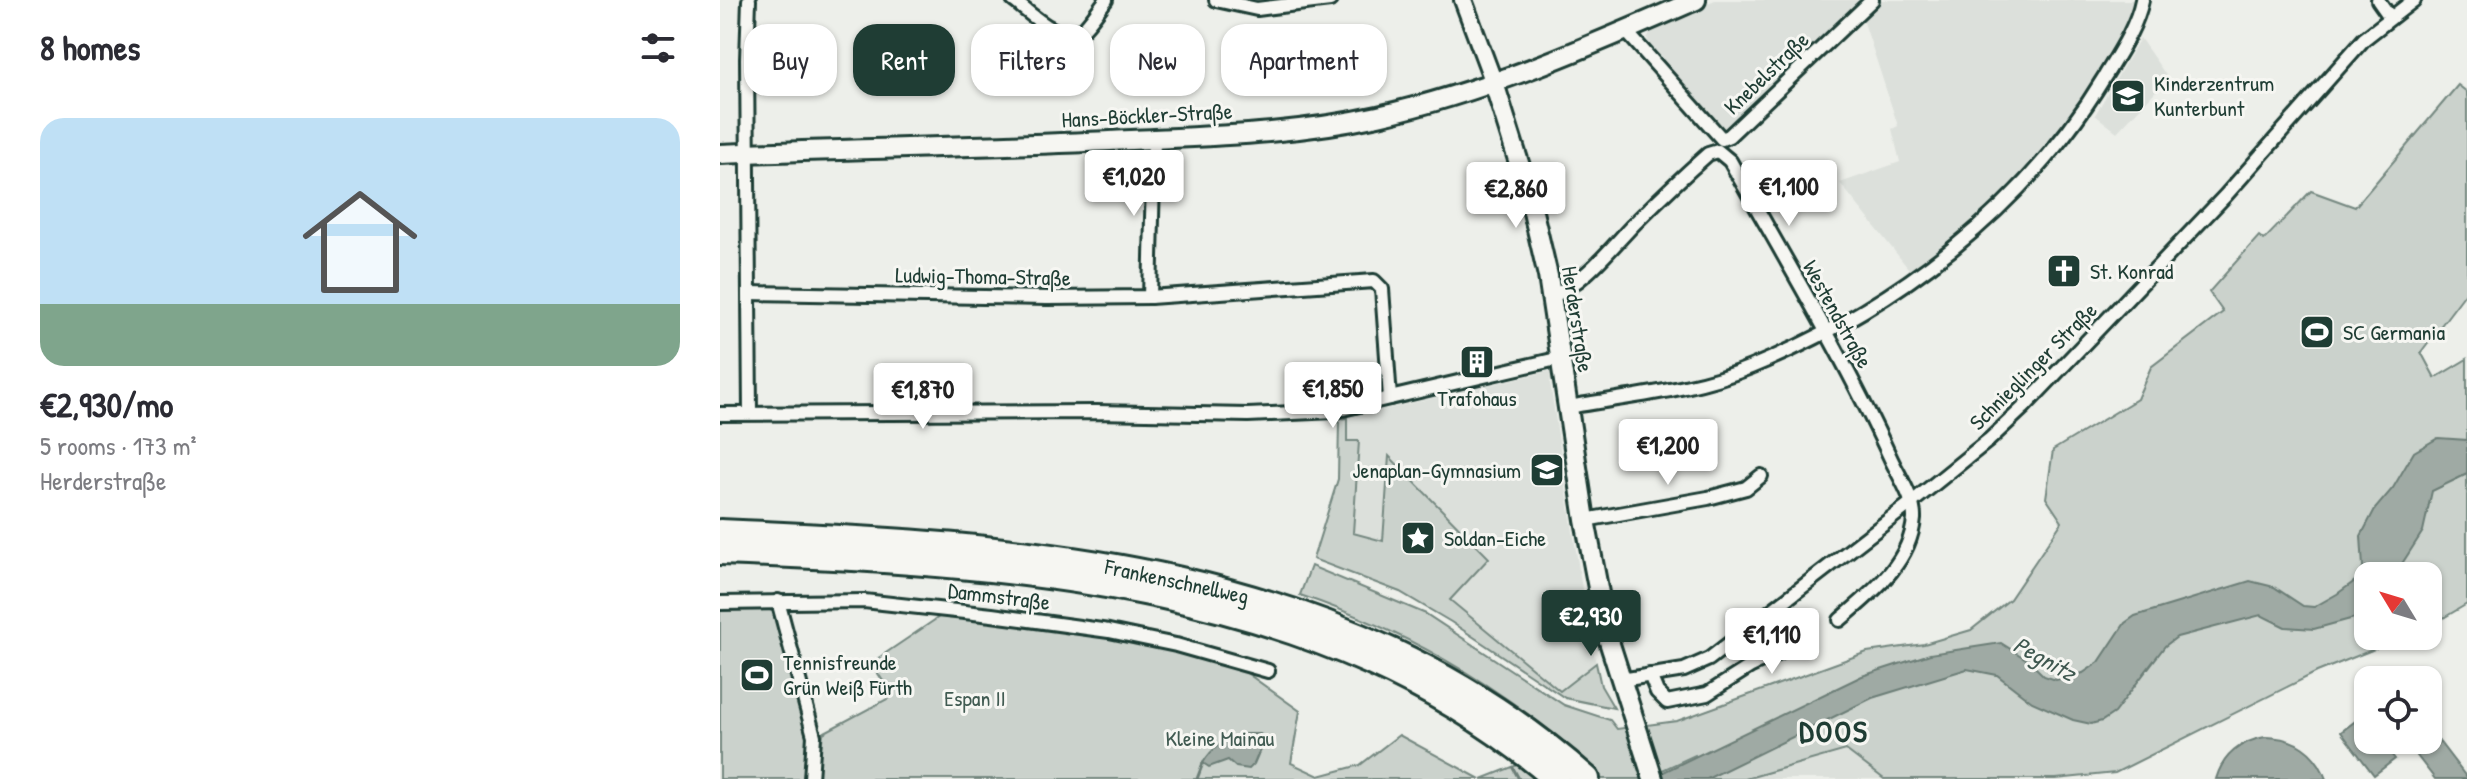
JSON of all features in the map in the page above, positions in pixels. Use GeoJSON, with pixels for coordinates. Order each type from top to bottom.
{"type":"FeatureCollection","features":[{"type":"Feature","properties":{"kind":"highway","name":"Frankenschnellweg"},"geometry":{"type":"LineString","coordinates":[[720,532],[818,536],[1057,557],[1169,576],[1230,591],[1317,618],[1408,657],[1484,701],[1557,771]]}},
{"type":"Feature","properties":{"kind":"highway","name":"Frankenschnellweg"},"geometry":{"type":"LineString","coordinates":[[720,552],[862,559],[1021,573],[1165,596],[1250,617],[1318,639],[1414,682],[1557,771],[1587,779]]}},
{"type":"Feature","properties":{"kind":"main road","name":"Hans-Böckler-Straße"},"geometry":{"type":"LineString","coordinates":[[720,154],[1154,139],[1248,134],[1343,122],[1380,115],[1494,83],[1696,0]]}},
{"type":"Feature","properties":{"kind":"main road","name":"Herderstraße"},"geometry":{"type":"LineString","coordinates":[[1494,83],[1532,206],[1551,297],[1585,520],[1607,635],[1653,779]]}},
{"type":"Feature","properties":{"kind":"street"},"geometry":{"type":"LineString","coordinates":[[749,0],[750,413]]}},
{"type":"Feature","properties":{"kind":"street"},"geometry":{"type":"LineString","coordinates":[[1013,0],[1066,36],[1080,32],[1106,0]]}},
{"type":"Feature","properties":{"kind":"street"},"geometry":{"type":"LineString","coordinates":[[1216,0],[1257,9],[1330,0]]}},
{"type":"Feature","properties":{"kind":"street"},"geometry":{"type":"LineString","coordinates":[[1463,0],[1494,83]]}},
{"type":"Feature","properties":{"kind":"street","name":"Knebelstraße"},"geometry":{"type":"LineString","coordinates":[[1551,297],[1586,275],[1676,184],[1872,0]]}},
{"type":"Feature","properties":{"kind":"street"},"geometry":{"type":"LineString","coordinates":[[1568,407],[1688,387],[1749,368],[1827,333],[1913,279],[2021,186],[2064,136],[2119,52],[2142,0]]}},
{"type":"Feature","properties":{"kind":"street"},"geometry":{"type":"LineString","coordinates":[[2378,0],[2390,17]]}},
{"type":"Feature","properties":{"kind":"street","name":"Schnieglinger Straße"},"geometry":{"type":"LineString","coordinates":[[1621,680],[1684,670],[1709,659],[1989,440],[2225,196],[2364,39],[2414,0]]}},
{"type":"Feature","properties":{"kind":"street","name":"Westendstraße"},"geometry":{"type":"LineString","coordinates":[[1618,34],[1720,145],[1730,161],[1871,416],[1911,503]]}},
{"type":"Feature","properties":{"kind":"street"},"geometry":{"type":"LineString","coordinates":[[1150,297],[1154,139]]}},
{"type":"Feature","properties":{"kind":"street","name":"Ludwig-Thoma-Straße"},"geometry":{"type":"LineString","coordinates":[[750,293],[1150,297],[1374,281],[1382,289],[1390,398]]}},
{"type":"Feature","properties":{"kind":"street"},"geometry":{"type":"LineString","coordinates":[[720,414],[1096,412],[1248,415],[1334,411],[1561,358]]}},
{"type":"Feature","properties":{"kind":"street"},"geometry":{"type":"LineString","coordinates":[[1585,520],[1708,498],[1746,488],[1761,476]]}},
{"type":"Feature","properties":{"kind":"street"},"geometry":{"type":"LineString","coordinates":[[1840,620],[1897,564],[1912,527],[1914,509],[1911,503]]}},
{"type":"Feature","properties":{"kind":"street"},"geometry":{"type":"LineString","coordinates":[[778,601],[814,736],[811,779]]}},
{"type":"Feature","properties":{"kind":"street","name":"Dammstraße"},"geometry":{"type":"LineString","coordinates":[[720,603],[864,601],[1109,631],[1176,645],[1268,671]]}},
{"type":"Feature","properties":{"kind":"street"},"geometry":{"type":"LineString","coordinates":[[1650,675],[1657,692],[1667,702],[1698,697],[1751,666],[1806,640]]}},
{"type":"Feature","properties":{"kind":"shaded area"},"geometry":{"type":"Polygon","coordinates":[[[1715,0],[1865,0],[1726,132],[1721,131],[1651,51],[1647,38],[1654,27],[1715,0]]]}},
{"type":"Feature","properties":{"kind":"shaded area"},"geometry":{"type":"Polygon","coordinates":[[[1879,0],[2138,0],[2128,26],[2101,74],[2043,152],[1986,211],[1912,273],[1840,183],[1900,162],[1892,129],[1898,126],[1862,16],[1879,0]]]}},
{"type":"Feature","properties":{"kind":"shaded area","name":"Kinderzentrum Kunterbunt"},"geometry":{"type":"Polygon","coordinates":[[[2140,38],[2168,78],[2117,132],[2095,115],[2140,38]]]}},
{"type":"Feature","properties":{"kind":"shaded area"},"geometry":{"type":"Polygon","coordinates":[[[1549,371],[1552,374],[1550,383],[1596,663],[1560,691],[1450,600],[1390,457],[1383,542],[1353,533],[1359,441],[1347,441],[1347,418],[1549,371]]]}},
{"type":"Feature","properties":{"kind":"shaded area"},"geometry":{"type":"Polygon","coordinates":[[[2438,438],[2467,440],[2467,474],[2432,491],[2423,531],[2403,562],[2363,562],[2361,536],[2375,509],[2393,488],[2414,452],[2438,438]]]}},
{"type":"Feature","properties":{"kind":"shaded area"},"geometry":{"type":"Polygon","coordinates":[[[2250,581],[2274,587],[2303,606],[2314,607],[2354,582],[2354,618],[2314,629],[2285,627],[2261,615],[2177,637],[2165,646],[2114,713],[2091,724],[2073,720],[2032,702],[1997,675],[1967,669],[1872,698],[1707,779],[1649,779],[1862,676],[1930,654],[2001,643],[2029,661],[2044,676],[2056,680],[2083,673],[2099,662],[2125,623],[2135,616],[2250,581]]]}},
{"type":"Feature","properties":{"kind":"shaded area"},"geometry":{"type":"Polygon","coordinates":[[[2354,722],[2354,749],[2341,732],[2354,722]]]}},
{"type":"Feature","properties":{"kind":"shaded area"},"geometry":{"type":"Polygon","coordinates":[[[1245,734],[1260,734],[1265,738],[1249,769],[1236,767],[1228,760],[1209,767],[1203,763],[1221,744],[1245,734]]]}},
{"type":"Feature","properties":{"kind":"shaded area"},"geometry":{"type":"Polygon","coordinates":[[[2265,737],[2285,740],[2303,748],[2322,769],[2326,779],[2216,779],[2223,763],[2234,750],[2265,737]]]}},
{"type":"Feature","properties":{"kind":"shaded area"},"geometry":{"type":"Polygon","coordinates":[[[2442,745],[2467,779],[2435,779],[2416,754],[2442,754],[2442,745]]]}},
{"type":"Feature","properties":{"kind":"shaded area"},"geometry":{"type":"Polygon","coordinates":[[[1846,750],[1884,779],[1745,779],[1846,750]]]}},
{"type":"Feature","properties":{"kind":"shaded area"},"geometry":{"type":"Polygon","coordinates":[[[2358,754],[2391,754],[2395,759],[2374,775],[2358,754]]]}},
{"type":"Feature","properties":{"kind":"green space"},"geometry":{"type":"Polygon","coordinates":[[[2458,85],[2467,92],[2467,291],[2421,352],[2435,378],[2467,359],[2467,604],[2442,619],[2442,562],[2354,562],[2354,650],[2372,650],[2317,672],[2115,773],[2056,779],[1884,779],[1846,750],[1745,779],[1708,779],[1695,755],[1643,779],[1482,779],[1568,745],[1505,698],[1441,658],[1374,624],[1300,595],[1311,566],[1426,614],[1564,705],[1610,720],[1617,729],[1677,721],[1867,652],[1924,644],[1971,630],[2010,599],[2062,522],[2046,498],[2053,450],[2137,399],[2151,367],[2223,312],[2209,292],[2259,236],[2264,240],[2311,191],[2355,207],[2458,85]]]}},
{"type":"Feature","properties":{"kind":"green space"},"geometry":{"type":"Polygon","coordinates":[[[1347,418],[1347,441],[1359,441],[1353,533],[1383,541],[1389,456],[1489,558],[1450,600],[1560,691],[1596,663],[1601,686],[1614,708],[1565,698],[1400,592],[1313,559],[1338,479],[1339,419],[1347,418]]]}},
{"type":"Feature","properties":{"kind":"green space","name":"Tennisfreunde Grün Weiß Fürth"},"geometry":{"type":"Polygon","coordinates":[[[763,607],[779,614],[809,736],[808,779],[720,779],[720,609],[763,607]]]}},
{"type":"Feature","properties":{"kind":"green space","name":"Espan II"},"geometry":{"type":"Polygon","coordinates":[[[945,613],[1088,632],[1154,645],[1241,669],[1300,711],[1291,763],[1319,776],[1360,765],[1399,735],[1480,779],[817,779],[823,733],[893,696],[871,663],[945,613]]]}},
{"type":"Feature","properties":{"kind":"waterway"},"geometry":{"type":"LineString","coordinates":[[1197,779],[1203,763]]}},
{"type":"Feature","properties":{"kind":"waterway"},"geometry":{"type":"LineString","coordinates":[[1513,768],[1519,779]]}},
{"type":"Feature","properties":{"kind":"place","name":"Kinderzentrum Kunterbunt"},"geometry":{"type":"Point","coordinates":[2128,96]}},
{"type":"Feature","properties":{"kind":"place","name":"St. Konrad"},"geometry":{"type":"Point","coordinates":[2064,271]}},
{"type":"Feature","properties":{"kind":"place","name":"SC Germania"},"geometry":{"type":"Point","coordinates":[2317,332]}},
{"type":"Feature","properties":{"kind":"place","name":"Trafohaus"},"geometry":{"type":"Point","coordinates":[1477,362]}},
{"type":"Feature","properties":{"kind":"place","name":"Jenaplan-Gymnasium"},"geometry":{"type":"Point","coordinates":[1547,470]}},
{"type":"Feature","properties":{"kind":"place","name":"Soldan-Eiche"},"geometry":{"type":"Point","coordinates":[1418,538]}},
{"type":"Feature","properties":{"kind":"place","name":"Tennisfreunde Grün Weiß Fürth"},"geometry":{"type":"Point","coordinates":[757,675]}},
{"type":"Feature","properties":{"kind":"district","name":"DOOS"},"geometry":{"type":"Point","coordinates":[1834,731]}},
{"type":"Feature","properties":{"kind":"water label","name":"Pegnitz"},"geometry":{"type":"Point","coordinates":[2045,658]}},
{"type":"Feature","properties":{"kind":"park label","name":"Kleine Mainau"},"geometry":{"type":"Point","coordinates":[1220,738]}}]}
